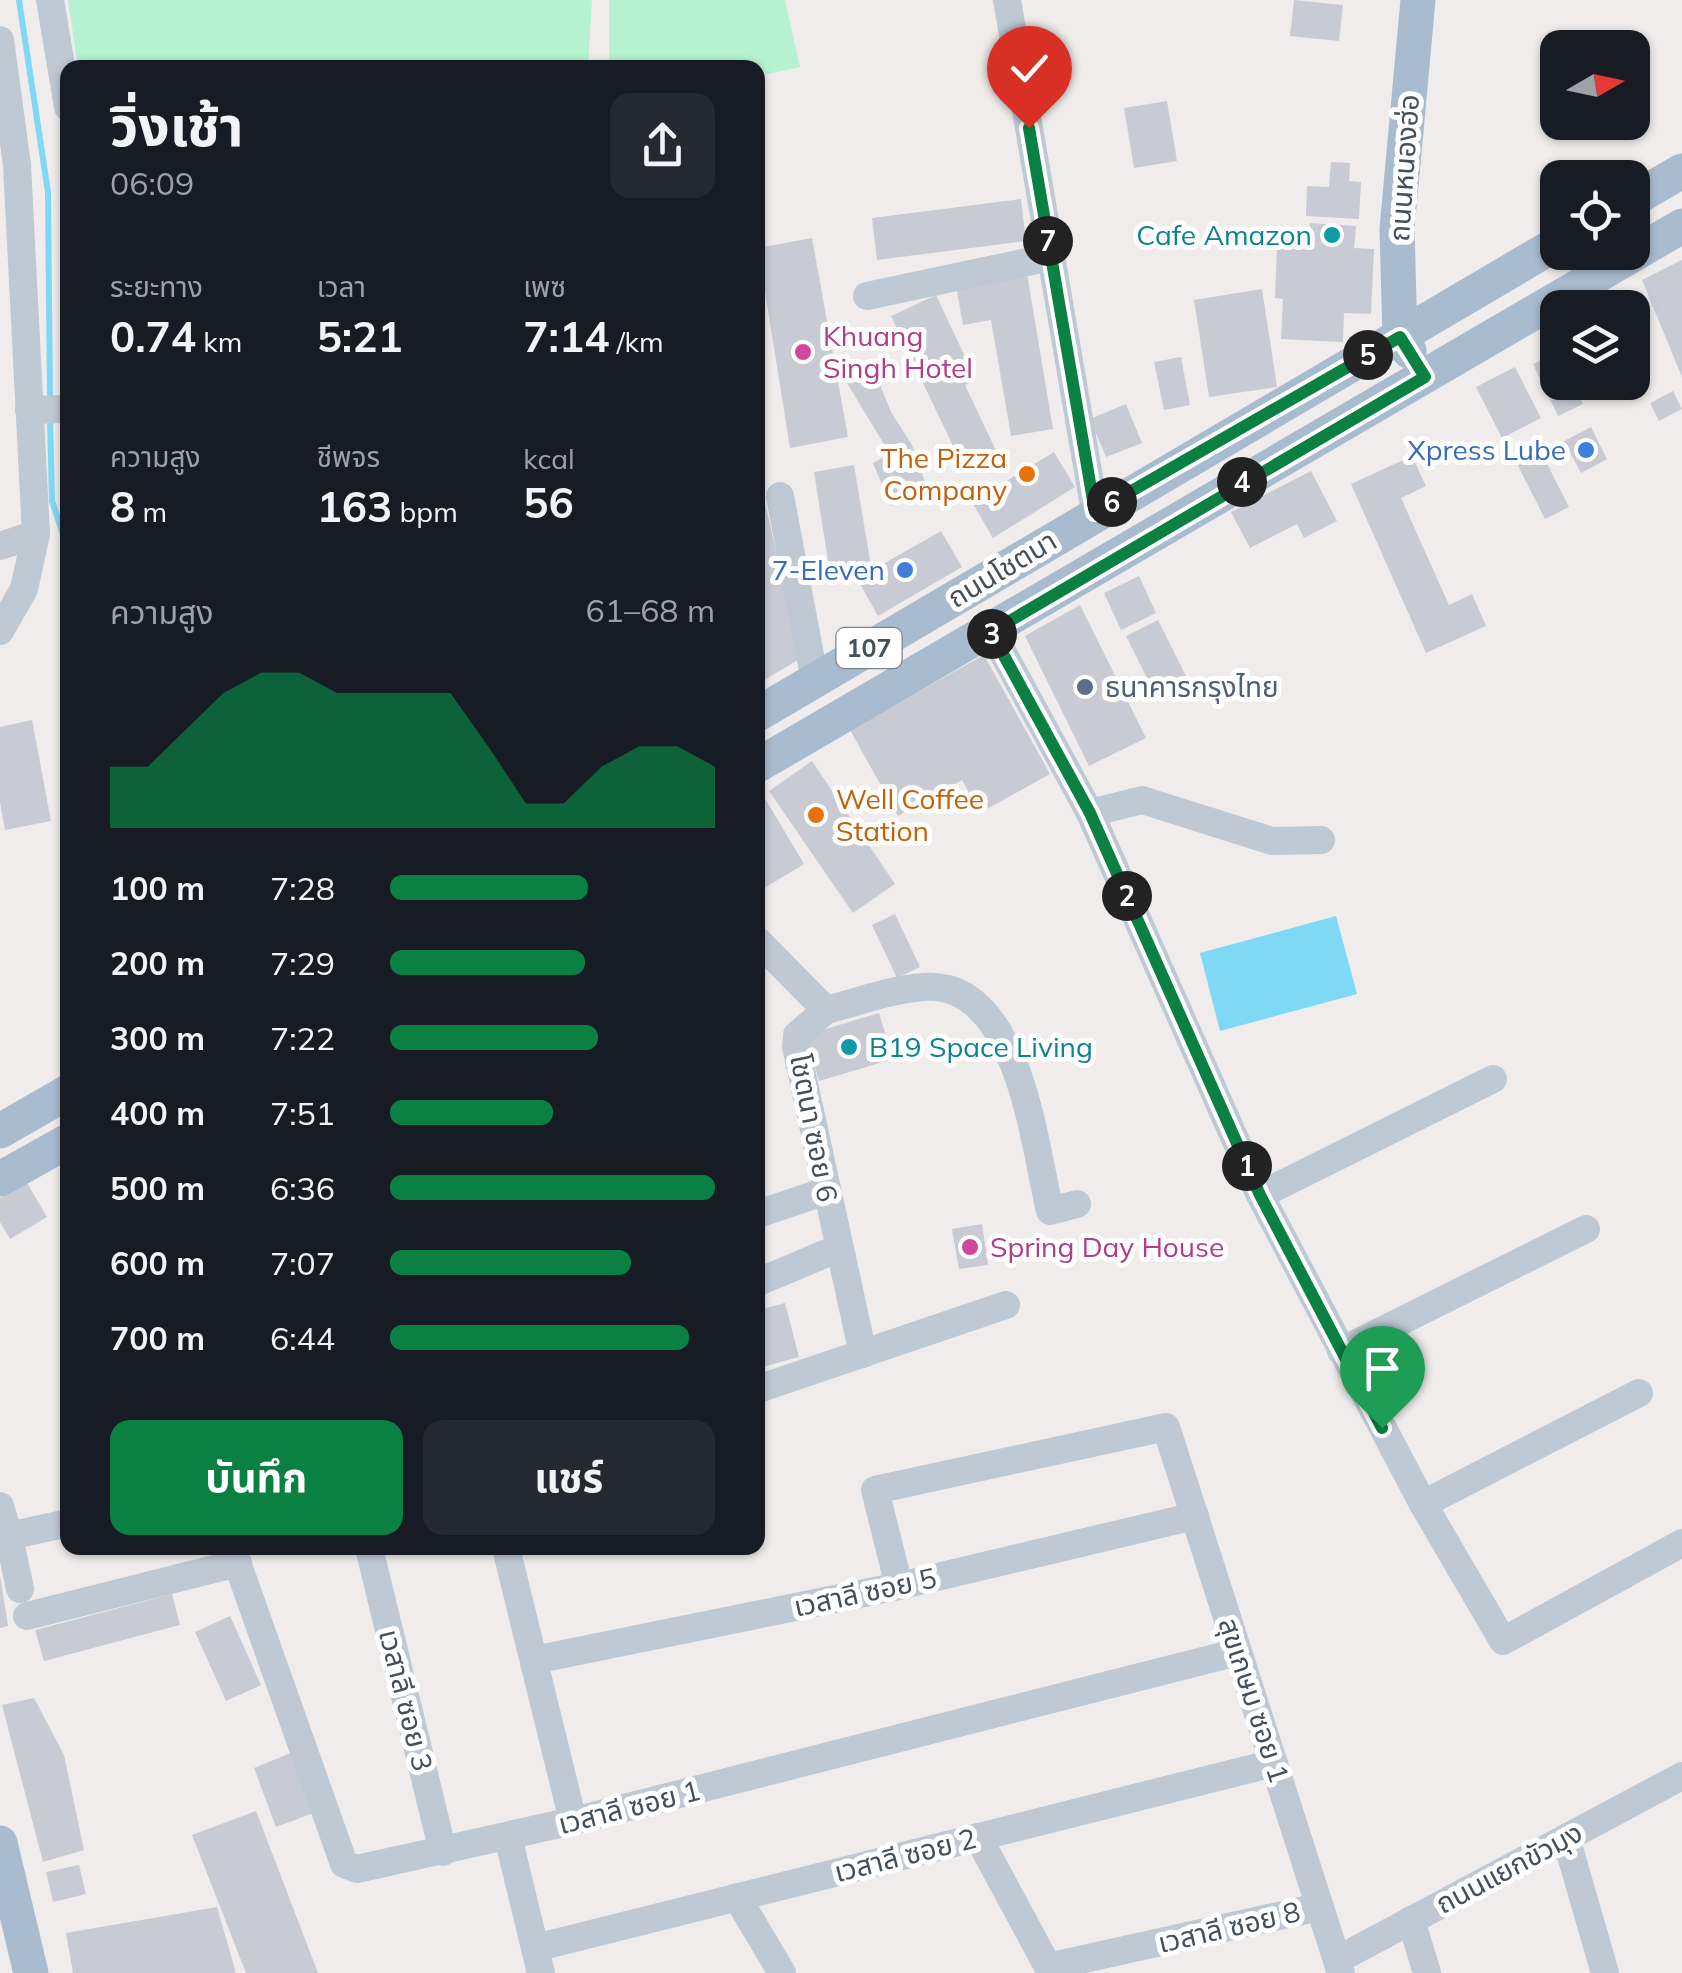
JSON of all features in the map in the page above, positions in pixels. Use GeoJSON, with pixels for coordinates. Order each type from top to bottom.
{"type":"FeatureCollection","features":[{"type":"Feature","properties":{"kind":"main road","name":"ถนนหนองฮ่อ"},"geometry":{"type":"LineString","coordinates":[[1400,337],[1397,229],[1418,0]]}},
{"type":"Feature","properties":{"kind":"main road"},"geometry":{"type":"LineString","coordinates":[[1650,190],[1682,172]]}},
{"type":"Feature","properties":{"kind":"main road","name":"ถนนโชตนา"},"geometry":{"type":"LineString","coordinates":[[765,762],[1682,226]]}},
{"type":"Feature","properties":{"kind":"main road"},"geometry":{"type":"LineString","coordinates":[[1397,229],[1409,271],[1426,287],[1450,290],[1494,280]]}},
{"type":"Feature","properties":{"kind":"main road","name":"ถนนโชตนา"},"geometry":{"type":"LineString","coordinates":[[765,710],[1095,512],[1540,253]]}},
{"type":"Feature","properties":{"kind":"main road"},"geometry":{"type":"LineString","coordinates":[[1400,337],[1425,377]]}},
{"type":"Feature","properties":{"kind":"main road"},"geometry":{"type":"LineString","coordinates":[[0,1132],[60,1097]]}},
{"type":"Feature","properties":{"kind":"main road"},"geometry":{"type":"LineString","coordinates":[[0,1179],[60,1145]]}},
{"type":"Feature","properties":{"kind":"main road"},"geometry":{"type":"LineString","coordinates":[[0,1842],[31,1973]]}},
{"type":"Feature","properties":{"kind":"street"},"geometry":{"type":"LineString","coordinates":[[50,0],[60,60]]}},
{"type":"Feature","properties":{"kind":"street"},"geometry":{"type":"LineString","coordinates":[[1007,0],[1095,512]]}},
{"type":"Feature","properties":{"kind":"street"},"geometry":{"type":"LineString","coordinates":[[0,40],[16,165],[11,278],[30,410],[36,534],[24,589],[0,631]]}},
{"type":"Feature","properties":{"kind":"street"},"geometry":{"type":"LineString","coordinates":[[868,296],[1051,257]]}},
{"type":"Feature","properties":{"kind":"street"},"geometry":{"type":"LineString","coordinates":[[30,410],[60,409]]}},
{"type":"Feature","properties":{"kind":"street"},"geometry":{"type":"LineString","coordinates":[[780,496],[815,681]]}},
{"type":"Feature","properties":{"kind":"street"},"geometry":{"type":"LineString","coordinates":[[0,546],[36,534]]}},
{"type":"Feature","properties":{"kind":"street"},"geometry":{"type":"LineString","coordinates":[[991,632],[1090,813],[1260,1195],[1423,1504],[1504,1641],[1682,1543]]}},
{"type":"Feature","properties":{"kind":"street"},"geometry":{"type":"LineString","coordinates":[[1090,813],[1142,800],[1272,842],[1321,840]]}},
{"type":"Feature","properties":{"kind":"street"},"geometry":{"type":"LineString","coordinates":[[765,947],[826,1010],[926,986],[971,1000],[998,1029],[1014,1061],[1050,1211],[1077,1204]]}},
{"type":"Feature","properties":{"kind":"street","name":"โชตนา ซอย 6"},"geometry":{"type":"LineString","coordinates":[[826,1010],[797,1035],[796,1047],[862,1354]]}},
{"type":"Feature","properties":{"kind":"street"},"geometry":{"type":"LineString","coordinates":[[1260,1195],[1493,1079]]}},
{"type":"Feature","properties":{"kind":"street"},"geometry":{"type":"LineString","coordinates":[[765,1212],[826,1191]]}},
{"type":"Feature","properties":{"kind":"street"},"geometry":{"type":"LineString","coordinates":[[1341,1352],[1586,1229]]}},
{"type":"Feature","properties":{"kind":"street"},"geometry":{"type":"LineString","coordinates":[[765,1279],[839,1248]]}},
{"type":"Feature","properties":{"kind":"street"},"geometry":{"type":"LineString","coordinates":[[765,1387],[1006,1305]]}},
{"type":"Feature","properties":{"kind":"street"},"geometry":{"type":"LineString","coordinates":[[1423,1504],[1639,1393]]}},
{"type":"Feature","properties":{"kind":"street","name":"สุขเกษม ซอย 1"},"geometry":{"type":"LineString","coordinates":[[899,1586],[875,1490],[1166,1427],[1339,1966]]}},
{"type":"Feature","properties":{"kind":"street"},"geometry":{"type":"LineString","coordinates":[[0,1506],[23,1602],[235,1555]]}},
{"type":"Feature","properties":{"kind":"street","name":"เวสาลี ซอย 5"},"geometry":{"type":"LineString","coordinates":[[534,1660],[899,1586],[1195,1516]]}},
{"type":"Feature","properties":{"kind":"street"},"geometry":{"type":"LineString","coordinates":[[8,1536],[60,1525]]}},
{"type":"Feature","properties":{"kind":"street","name":"เวสาลี ซอย 1"},"geometry":{"type":"LineString","coordinates":[[235,1555],[344,1864],[357,1870],[573,1821],[1238,1652]]}},
{"type":"Feature","properties":{"kind":"street","name":"เวสาลี ซอย 3"},"geometry":{"type":"LineString","coordinates":[[371,1555],[443,1852]]}},
{"type":"Feature","properties":{"kind":"street"},"geometry":{"type":"LineString","coordinates":[[508,1555],[573,1821]]}},
{"type":"Feature","properties":{"kind":"street","name":"เวสาลี ซอย 2"},"geometry":{"type":"LineString","coordinates":[[538,1960],[737,1897],[1274,1763]]}},
{"type":"Feature","properties":{"kind":"street","name":"ถนนแยกขัวมุง"},"geometry":{"type":"LineString","coordinates":[[1339,1966],[1411,1920],[1682,1776]]}},
{"type":"Feature","properties":{"kind":"street"},"geometry":{"type":"LineString","coordinates":[[508,1837],[538,1960]]}},
{"type":"Feature","properties":{"kind":"street","name":"เวสาลี ซอย 8"},"geometry":{"type":"LineString","coordinates":[[978,1837],[1049,1970],[1320,1906]]}},
{"type":"Feature","properties":{"kind":"street"},"geometry":{"type":"LineString","coordinates":[[1566,1838],[1605,1973]]}},
{"type":"Feature","properties":{"kind":"street"},"geometry":{"type":"LineString","coordinates":[[737,1897],[782,1973]]}},
{"type":"Feature","properties":{"kind":"street"},"geometry":{"type":"LineString","coordinates":[[1411,1920],[1427,1973]]}},
{"type":"Feature","properties":{"kind":"green space"},"geometry":{"type":"Polygon","coordinates":[[[68,0],[592,0],[588,60],[77,60],[68,0]]]}},
{"type":"Feature","properties":{"kind":"green space"},"geometry":{"type":"Polygon","coordinates":[[[609,0],[785,0],[800,67],[765,74],[765,60],[609,60],[609,0]]]}},
{"type":"Feature","properties":{"kind":"water"},"geometry":{"type":"Polygon","coordinates":[[[1336,916],[1357,994],[1220,1031],[1200,953],[1336,916]]]}},
{"type":"Feature","properties":{"kind":"building"},"geometry":{"type":"Polygon","coordinates":[[[1294,0],[1343,5],[1339,41],[1290,36],[1294,0]]]}},
{"type":"Feature","properties":{"kind":"building"},"geometry":{"type":"Polygon","coordinates":[[[1167,101],[1177,161],[1134,168],[1124,108],[1167,101]]]}},
{"type":"Feature","properties":{"kind":"building"},"geometry":{"type":"Polygon","coordinates":[[[1331,162],[1350,163],[1349,181],[1361,182],[1359,219],[1306,216],[1307,186],[1329,187],[1331,162]]]}},
{"type":"Feature","properties":{"kind":"building"},"geometry":{"type":"Polygon","coordinates":[[[1021,199],[1026,241],[877,260],[872,218],[1021,199]]]}},
{"type":"Feature","properties":{"kind":"building"},"geometry":{"type":"Polygon","coordinates":[[[1310,223],[1356,226],[1354,248],[1374,249],[1371,314],[1344,313],[1343,342],[1281,339],[1283,299],[1275,298],[1277,244],[1308,245],[1310,223]]]}},
{"type":"Feature","properties":{"kind":"building","name":"Khuang Singh Hotel"},"geometry":{"type":"Polygon","coordinates":[[[812,238],[848,437],[790,448],[765,292],[765,247],[812,238]]]}},
{"type":"Feature","properties":{"kind":"building"},"geometry":{"type":"Polygon","coordinates":[[[1682,260],[1682,377],[1650,299],[1650,290],[1646,290],[1642,280],[1682,260]]]}},
{"type":"Feature","properties":{"kind":"building"},"geometry":{"type":"Polygon","coordinates":[[[1027,274],[1053,429],[1011,436],[991,320],[963,325],[956,286],[1027,274]]]}},
{"type":"Feature","properties":{"kind":"building"},"geometry":{"type":"Polygon","coordinates":[[[1262,289],[1277,387],[1209,397],[1194,300],[1262,289]]]}},
{"type":"Feature","properties":{"kind":"building"},"geometry":{"type":"Polygon","coordinates":[[[936,295],[976,380],[965,385],[999,457],[966,473],[891,316],[936,295]]]}},
{"type":"Feature","properties":{"kind":"building"},"geometry":{"type":"Polygon","coordinates":[[[1181,357],[1190,405],[1164,410],[1154,362],[1181,357]]]}},
{"type":"Feature","properties":{"kind":"building"},"geometry":{"type":"Polygon","coordinates":[[[1540,361],[1540,379],[1533,364],[1540,361]]]}},
{"type":"Feature","properties":{"kind":"building"},"geometry":{"type":"Polygon","coordinates":[[[1515,367],[1541,418],[1502,438],[1476,387],[1515,367]]]}},
{"type":"Feature","properties":{"kind":"building"},"geometry":{"type":"Polygon","coordinates":[[[875,372],[891,412],[912,445],[929,494],[891,506],[873,463],[890,454],[847,383],[875,372]]]}},
{"type":"Feature","properties":{"kind":"building"},"geometry":{"type":"Polygon","coordinates":[[[1673,391],[1682,409],[1659,421],[1650,403],[1673,391]]]}},
{"type":"Feature","properties":{"kind":"building"},"geometry":{"type":"Polygon","coordinates":[[[1550,400],[1581,400],[1583,404],[1558,416],[1550,400]]]}},
{"type":"Feature","properties":{"kind":"building"},"geometry":{"type":"Polygon","coordinates":[[[1126,404],[1142,443],[1106,457],[1090,419],[1126,404]]]}},
{"type":"Feature","properties":{"kind":"building","name":"Xpress Lube"},"geometry":{"type":"Polygon","coordinates":[[[1591,427],[1607,459],[1581,473],[1564,441],[1591,427]]]}},
{"type":"Feature","properties":{"kind":"building"},"geometry":{"type":"Polygon","coordinates":[[[1537,444],[1569,507],[1545,519],[1513,456],[1537,444]]]}},
{"type":"Feature","properties":{"kind":"building"},"geometry":{"type":"Polygon","coordinates":[[[1054,452],[1075,487],[993,538],[972,502],[1054,452]]]}},
{"type":"Feature","properties":{"kind":"building"},"geometry":{"type":"Polygon","coordinates":[[[1412,456],[1426,486],[1401,498],[1449,605],[1472,594],[1486,626],[1426,653],[1351,484],[1412,456]]]}},
{"type":"Feature","properties":{"kind":"building"},"geometry":{"type":"Polygon","coordinates":[[[854,465],[871,566],[830,573],[814,472],[854,465]]]}},
{"type":"Feature","properties":{"kind":"building"},"geometry":{"type":"Polygon","coordinates":[[[1311,471],[1337,521],[1304,538],[1297,524],[1250,548],[1231,512],[1311,471]]]}},
{"type":"Feature","properties":{"kind":"building"},"geometry":{"type":"Polygon","coordinates":[[[765,503],[801,658],[765,680],[765,503]]]}},
{"type":"Feature","properties":{"kind":"building"},"geometry":{"type":"Polygon","coordinates":[[[941,531],[962,567],[878,616],[857,579],[941,531]]]}},
{"type":"Feature","properties":{"kind":"building"},"geometry":{"type":"Polygon","coordinates":[[[1139,576],[1156,613],[1121,630],[1104,593],[1139,576]]]}},
{"type":"Feature","properties":{"kind":"building","name":"ธนาคารกรุงไทย"},"geometry":{"type":"Polygon","coordinates":[[[1080,605],[1146,738],[1089,766],[1025,636],[1080,605]]]}},
{"type":"Feature","properties":{"kind":"building"},"geometry":{"type":"Polygon","coordinates":[[[1158,620],[1191,686],[1159,702],[1126,636],[1158,620]]]}},
{"type":"Feature","properties":{"kind":"building"},"geometry":{"type":"Polygon","coordinates":[[[984,655],[1050,774],[980,813],[962,780],[898,816],[850,730],[984,655]]]}},
{"type":"Feature","properties":{"kind":"building"},"geometry":{"type":"Polygon","coordinates":[[[32,720],[51,821],[5,830],[0,803],[0,727],[32,720]]]}},
{"type":"Feature","properties":{"kind":"building"},"geometry":{"type":"Polygon","coordinates":[[[812,761],[895,884],[853,913],[769,791],[812,761]]]}},
{"type":"Feature","properties":{"kind":"building"},"geometry":{"type":"Polygon","coordinates":[[[765,801],[804,864],[765,888],[765,801]]]}},
{"type":"Feature","properties":{"kind":"building"},"geometry":{"type":"Polygon","coordinates":[[[895,914],[920,967],[897,978],[872,925],[895,914]]]}},
{"type":"Feature","properties":{"kind":"building","name":"B19 Space Living"},"geometry":{"type":"Polygon","coordinates":[[[879,1013],[893,1059],[819,1081],[806,1035],[879,1013]]]}},
{"type":"Feature","properties":{"kind":"building"},"geometry":{"type":"Polygon","coordinates":[[[27,1183],[47,1217],[10,1239],[0,1222],[0,1198],[27,1183]]]}},
{"type":"Feature","properties":{"kind":"building","name":"Spring Day House"},"geometry":{"type":"Polygon","coordinates":[[[982,1224],[988,1265],[959,1269],[952,1229],[982,1224]]]}},
{"type":"Feature","properties":{"kind":"building"},"geometry":{"type":"Polygon","coordinates":[[[785,1303],[799,1357],[765,1366],[765,1308],[785,1303]]]}},
{"type":"Feature","properties":{"kind":"building"},"geometry":{"type":"Polygon","coordinates":[[[0,1575],[8,1626],[0,1628],[0,1575]]]}},
{"type":"Feature","properties":{"kind":"building"},"geometry":{"type":"Polygon","coordinates":[[[172,1594],[180,1625],[44,1661],[35,1630],[172,1594]]]}},
{"type":"Feature","properties":{"kind":"building"},"geometry":{"type":"Polygon","coordinates":[[[230,1616],[261,1685],[226,1701],[195,1632],[230,1616]]]}},
{"type":"Feature","properties":{"kind":"building"},"geometry":{"type":"Polygon","coordinates":[[[34,1698],[64,1755],[84,1850],[43,1862],[2,1705],[34,1698]]]}},
{"type":"Feature","properties":{"kind":"building"},"geometry":{"type":"Polygon","coordinates":[[[293,1752],[316,1812],[276,1827],[254,1768],[293,1752]]]}},
{"type":"Feature","properties":{"kind":"building"},"geometry":{"type":"Polygon","coordinates":[[[256,1811],[318,1973],[246,1973],[192,1835],[256,1811]]]}},
{"type":"Feature","properties":{"kind":"building"},"geometry":{"type":"Polygon","coordinates":[[[79,1865],[86,1894],[53,1902],[46,1872],[79,1865]]]}},
{"type":"Feature","properties":{"kind":"building"},"geometry":{"type":"Polygon","coordinates":[[[217,1907],[236,1973],[73,1973],[66,1933],[217,1907]]]}},
{"type":"Feature","properties":{"kind":"waterway"},"geometry":{"type":"LineString","coordinates":[[19,0],[48,192],[50,402]]}},
{"type":"Feature","properties":{"kind":"waterway"},"geometry":{"type":"LineString","coordinates":[[50,419],[52,501],[60,525]]}},
{"type":"Feature","properties":{"kind":"place","name":"Cafe Amazon"},"geometry":{"type":"Point","coordinates":[1332,235]}},
{"type":"Feature","properties":{"kind":"place","name":"Khuang Singh Hotel"},"geometry":{"type":"Point","coordinates":[803,352]}},
{"type":"Feature","properties":{"kind":"place","name":"Xpress Lube"},"geometry":{"type":"Point","coordinates":[1586,450]}},
{"type":"Feature","properties":{"kind":"place","name":"The Pizza Company"},"geometry":{"type":"Point","coordinates":[1027,474]}},
{"type":"Feature","properties":{"kind":"place","name":"7-Eleven"},"geometry":{"type":"Point","coordinates":[905,570]}},
{"type":"Feature","properties":{"kind":"place","name":"ธนาคารกรุงไทย"},"geometry":{"type":"Point","coordinates":[1085,687]}},
{"type":"Feature","properties":{"kind":"place","name":"Well Coffee Station"},"geometry":{"type":"Point","coordinates":[816,815]}},
{"type":"Feature","properties":{"kind":"place","name":"B19 Space Living"},"geometry":{"type":"Point","coordinates":[849,1047]}},
{"type":"Feature","properties":{"kind":"place","name":"Spring Day House"},"geometry":{"type":"Point","coordinates":[970,1247]}},
{"type":"Feature","properties":{"kind":"route"},"geometry":{"type":"LineString","coordinates":[[1029,128],[1095,512],[1400,337],[1425,377],[1277,460],[991,632],[1090,813],[1260,1195],[1382,1428]]}}]}
